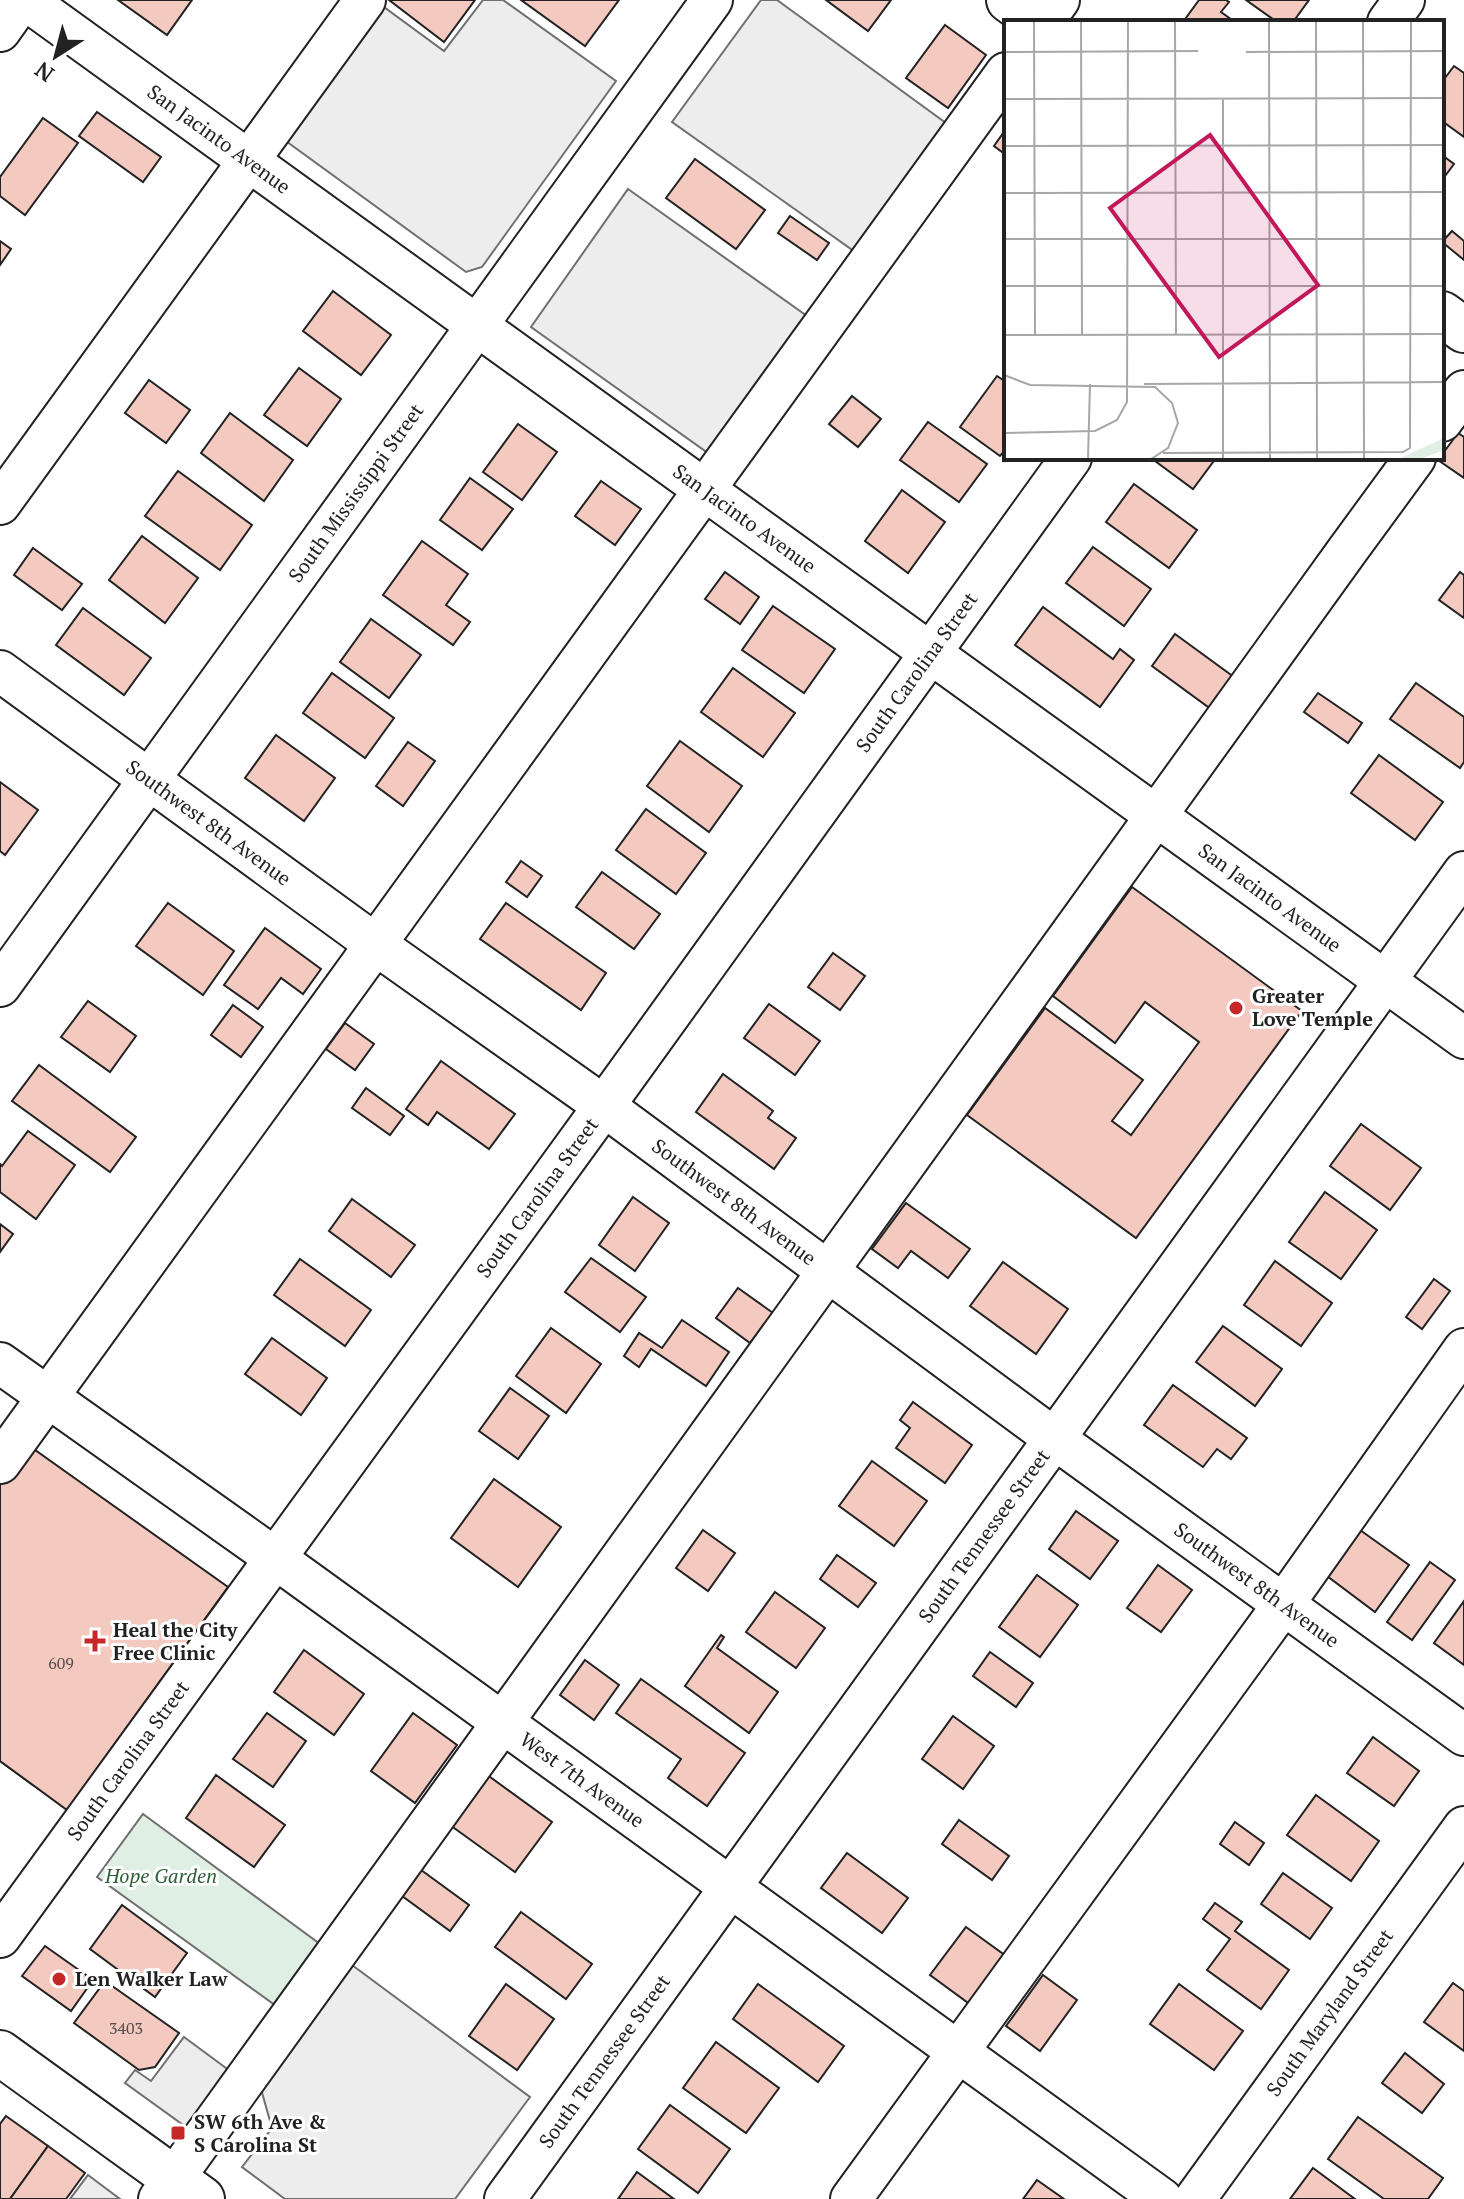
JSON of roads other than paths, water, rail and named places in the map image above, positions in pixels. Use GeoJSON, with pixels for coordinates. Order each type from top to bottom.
{"type":"FeatureCollection","features":[{"type":"Feature","properties":{"kind":"main road"},"geometry":{"type":"LineString","coordinates":[[1009,0],[1038,20]]}},
{"type":"Feature","properties":{"kind":"main road"},"geometry":{"type":"LineString","coordinates":[[1444,315],[1464,330]]}},
{"type":"Feature","properties":{"kind":"main road"},"geometry":{"type":"LineString","coordinates":[[0,2053],[178,2192]]}},
{"type":"Feature","properties":{"kind":"street"},"geometry":{"type":"LineString","coordinates":[[0,31],[24,0]]}},
{"type":"Feature","properties":{"kind":"street","name":"San Jacinto Avenue"},"geometry":{"type":"LineString","coordinates":[[24,0],[1464,1038]]}},
{"type":"Feature","properties":{"kind":"street"},"geometry":{"type":"LineString","coordinates":[[0,504],[365,0]]}},
{"type":"Feature","properties":{"kind":"street","name":"South Mississippi Street"},"geometry":{"type":"LineString","coordinates":[[0,986],[712,0]]}},
{"type":"Feature","properties":{"kind":"street"},"geometry":{"type":"LineString","coordinates":[[1043,20],[1059,0]]}},
{"type":"Feature","properties":{"kind":"street"},"geometry":{"type":"LineString","coordinates":[[1389,20],[1404,0]]}},
{"type":"Feature","properties":{"kind":"street"},"geometry":{"type":"LineString","coordinates":[[0,1463],[1004,76]]}},
{"type":"Feature","properties":{"kind":"street"},"geometry":{"type":"LineString","coordinates":[[1444,418],[1464,391]]}},
{"type":"Feature","properties":{"kind":"street","name":"South Carolina Street"},"geometry":{"type":"LineString","coordinates":[[0,1937],[1070,460]]}},
{"type":"Feature","properties":{"kind":"street"},"geometry":{"type":"LineString","coordinates":[[178,2192],[503,1723],[1154,814],[1414,460]]}},
{"type":"Feature","properties":{"kind":"street","name":"Southwest 8th Avenue"},"geometry":{"type":"LineString","coordinates":[[0,671],[604,1106],[1055,1439],[1464,1735]]}},
{"type":"Feature","properties":{"kind":"street","name":"South Tennessee Street"},"geometry":{"type":"LineString","coordinates":[[505,2199],[1464,872]]}},
{"type":"Feature","properties":{"kind":"street"},"geometry":{"type":"LineString","coordinates":[[851,2199],[1283,1605],[1464,1349]]}},
{"type":"Feature","properties":{"kind":"street","name":"West 7th Avenue"},"geometry":{"type":"LineString","coordinates":[[0,1363],[1162,2199]]}},
{"type":"Feature","properties":{"kind":"street","name":"South Maryland Street"},"geometry":{"type":"LineString","coordinates":[[1195,2199],[1464,1827]]}},
{"type":"Feature","properties":{"kind":"place","name":"Greater Love Temple"},"geometry":{"type":"Point","coordinates":[1236,1008]}},
{"type":"Feature","properties":{"kind":"place","name":"Heal the City Free Clinic"},"geometry":{"type":"Point","coordinates":[95,1641]}},
{"type":"Feature","properties":{"kind":"place","name":"Len Walker Law"},"geometry":{"type":"Point","coordinates":[59,1979]}},
{"type":"Feature","properties":{"kind":"place","name":"SW 6th Ave & S Carolina St"},"geometry":{"type":"Point","coordinates":[178,2133]}},
{"type":"Feature","properties":{"kind":"park label","name":"Hope Garden"},"geometry":{"type":"Point","coordinates":[161,1876]}}]}
